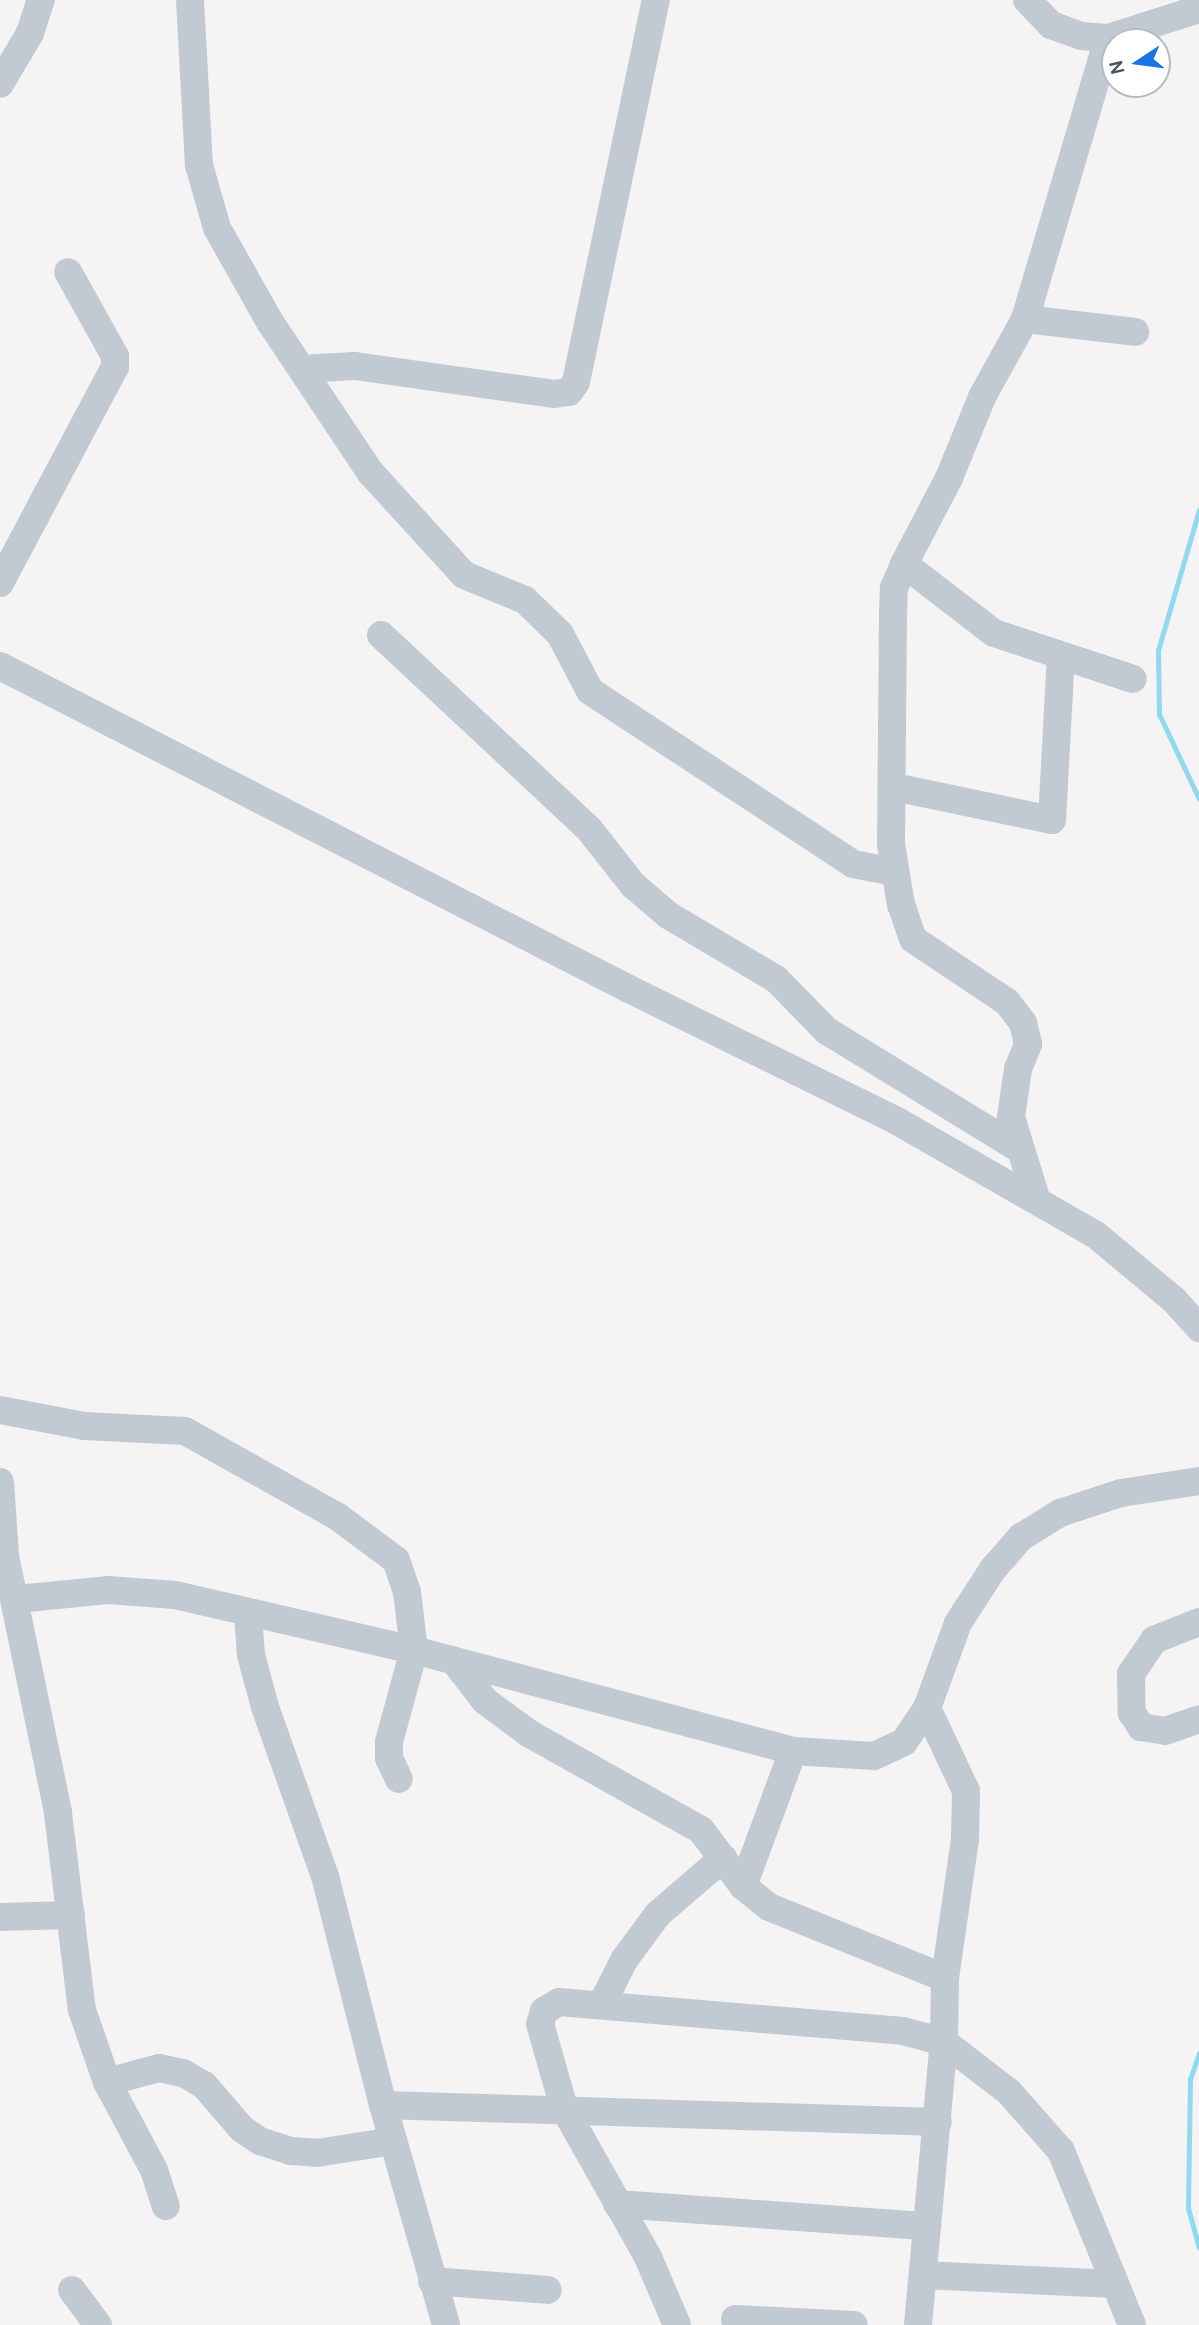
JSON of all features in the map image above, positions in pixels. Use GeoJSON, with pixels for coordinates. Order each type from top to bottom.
{"type":"FeatureCollection","features":[{"type":"Feature","properties":{"kind":"street"},"geometry":{"type":"LineString","coordinates":[[0,84],[30,33],[41,0]]}},
{"type":"Feature","properties":{"kind":"street"},"geometry":{"type":"LineString","coordinates":[[190,0],[199,165],[206,196],[226,250],[370,472],[447,559],[471,578],[525,600],[560,634],[590,691],[853,863],[894,872]]}},
{"type":"Feature","properties":{"kind":"street"},"geometry":{"type":"LineString","coordinates":[[302,369],[355,366],[540,393],[569,391],[576,382],[656,0]]}},
{"type":"Feature","properties":{"kind":"street"},"geometry":{"type":"LineString","coordinates":[[1027,0],[1051,25],[1081,36],[1101,37]]}},
{"type":"Feature","properties":{"kind":"street"},"geometry":{"type":"LineString","coordinates":[[1139,28],[1199,9]]}},
{"type":"Feature","properties":{"kind":"street"},"geometry":{"type":"LineString","coordinates":[[1036,1198],[1018,1148],[1011,1117],[1018,1069],[1028,1044],[1023,1023],[1007,1002],[913,939],[894,872],[892,614],[894,588],[904,564],[948,478],[982,397],[1025,319],[1101,62]]}},
{"type":"Feature","properties":{"kind":"street"},"geometry":{"type":"LineString","coordinates":[[0,583],[116,367],[115,356],[68,272]]}},
{"type":"Feature","properties":{"kind":"street"},"geometry":{"type":"LineString","coordinates":[[1025,319],[1135,332]]}},
{"type":"Feature","properties":{"kind":"street"},"geometry":{"type":"LineString","coordinates":[[904,564],[994,633],[1133,679]]}},
{"type":"Feature","properties":{"kind":"street"},"geometry":{"type":"LineString","coordinates":[[381,635],[589,829],[633,885],[668,915],[776,979],[827,1031],[1018,1148]]}},
{"type":"Feature","properties":{"kind":"street"},"geometry":{"type":"LineString","coordinates":[[894,787],[1052,820],[1061,656]]}},
{"type":"Feature","properties":{"kind":"street"},"geometry":{"type":"LineString","coordinates":[[0,666],[897,1121],[1036,1198],[1096,1235],[1174,1300],[1199,1328]]}},
{"type":"Feature","properties":{"kind":"street"},"geometry":{"type":"LineString","coordinates":[[0,1410],[84,1426],[185,1430],[338,1517],[396,1560],[407,1592],[414,1650],[389,1742],[389,1758],[399,1779]]}},
{"type":"Feature","properties":{"kind":"street"},"geometry":{"type":"LineString","coordinates":[[17,1599],[108,1590],[175,1595],[248,1614],[414,1650],[793,1751],[874,1756],[904,1742],[927,1708],[958,1623],[992,1569],[1021,1537],[1060,1513],[1121,1493],[1199,1481]]}},
{"type":"Feature","properties":{"kind":"street"},"geometry":{"type":"LineString","coordinates":[[0,1482],[3,1551],[17,1599],[58,1812],[82,2010],[107,2082],[154,2170],[166,2206]]}},
{"type":"Feature","properties":{"kind":"street"},"geometry":{"type":"LineString","coordinates":[[248,1614],[251,1655],[265,1707],[325,1876],[383,2105],[446,2325]]}},
{"type":"Feature","properties":{"kind":"street"},"geometry":{"type":"LineString","coordinates":[[1199,1622],[1154,1640],[1131,1674],[1132,1713],[1141,1727],[1165,1731],[1199,1719]]}},
{"type":"Feature","properties":{"kind":"street"},"geometry":{"type":"LineString","coordinates":[[455,1661],[485,1701],[541,1741],[701,1830],[743,1886],[769,1906],[945,1978]]}},
{"type":"Feature","properties":{"kind":"street"},"geometry":{"type":"LineString","coordinates":[[918,2325],[938,2123],[945,1978],[965,1839],[966,1791],[927,1708]]}},
{"type":"Feature","properties":{"kind":"street"},"geometry":{"type":"LineString","coordinates":[[743,1886],[793,1751]]}},
{"type":"Feature","properties":{"kind":"street"},"geometry":{"type":"LineString","coordinates":[[603,2002],[624,1960],[658,1914],[723,1858]]}},
{"type":"Feature","properties":{"kind":"street"},"geometry":{"type":"LineString","coordinates":[[0,1917],[71,1915]]}},
{"type":"Feature","properties":{"kind":"street"},"geometry":{"type":"LineString","coordinates":[[677,2325],[648,2257],[564,2109],[540,2024],[544,2011],[559,2002],[603,2002],[903,2031],[944,2042],[1009,2092],[1061,2151],[1132,2325]]}},
{"type":"Feature","properties":{"kind":"street"},"geometry":{"type":"LineString","coordinates":[[107,2082],[159,2068],[183,2073],[204,2085],[242,2129],[260,2141],[291,2151],[317,2153],[393,2141]]}},
{"type":"Feature","properties":{"kind":"street"},"geometry":{"type":"LineString","coordinates":[[383,2105],[938,2123]]}},
{"type":"Feature","properties":{"kind":"street"},"geometry":{"type":"LineString","coordinates":[[617,2204],[927,2226]]}},
{"type":"Feature","properties":{"kind":"street"},"geometry":{"type":"LineString","coordinates":[[923,2275],[1115,2284]]}},
{"type":"Feature","properties":{"kind":"street"},"geometry":{"type":"LineString","coordinates":[[432,2281],[548,2290]]}},
{"type":"Feature","properties":{"kind":"street"},"geometry":{"type":"LineString","coordinates":[[72,2290],[98,2325]]}},
{"type":"Feature","properties":{"kind":"street"},"geometry":{"type":"LineString","coordinates":[[735,2319],[854,2325]]}},
{"type":"Feature","properties":{"kind":"waterway"},"geometry":{"type":"LineString","coordinates":[[1199,510],[1158,650],[1159,714],[1199,799]]}},
{"type":"Feature","properties":{"kind":"waterway"},"geometry":{"type":"LineString","coordinates":[[1199,2053],[1190,2079],[1188,2208],[1199,2248]]}}]}
